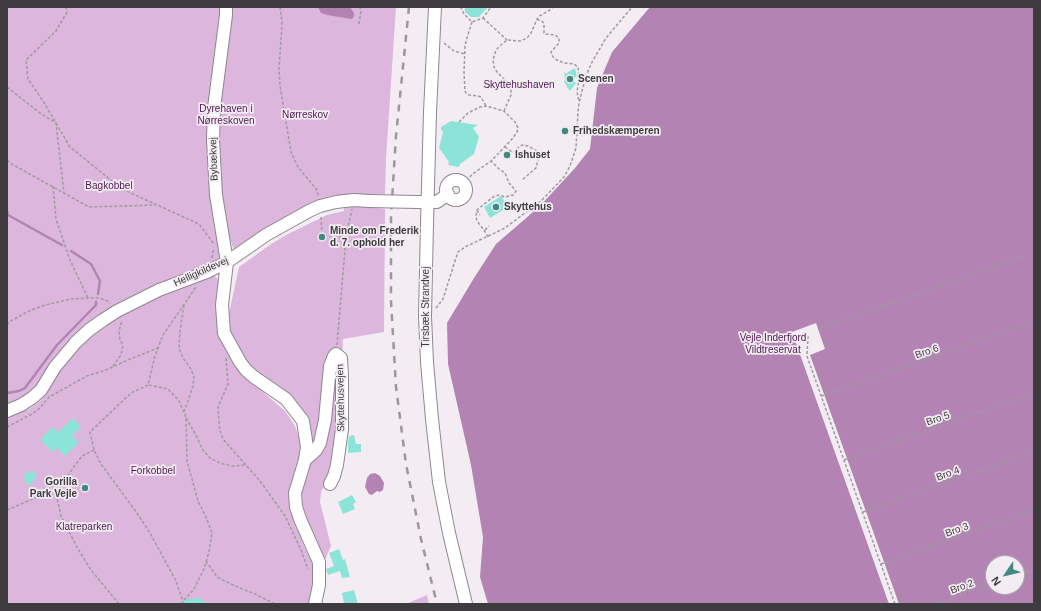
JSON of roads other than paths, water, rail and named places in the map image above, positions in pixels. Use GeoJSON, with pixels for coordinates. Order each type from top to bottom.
{"type":"FeatureCollection","features":[{"type":"Feature","properties":{"kind":"street","name":"Bybækvej"},"geometry":{"type":"LineString","coordinates":[[226,7],[214,108],[214,140],[216,196],[227,262]]}},
{"type":"Feature","properties":{"kind":"street","name":"Tirsbæk Strandvej"},"geometry":{"type":"LineString","coordinates":[[435,7],[430,112],[422,202],[427,362],[440,482],[449,534],[466,604]]}},
{"type":"Feature","properties":{"kind":"street","name":"Helligkildevej"},"geometry":{"type":"LineString","coordinates":[[7,411],[21,405],[41,390],[55,366],[76,342],[103,320],[159,290],[207,272],[227,262],[266,235],[303,214],[320,206],[354,200],[437,202],[448,194],[447,187],[450,182],[458,180],[463,183]]}},
{"type":"Feature","properties":{"kind":"street","name":"Skyttehusvejen"},"geometry":{"type":"LineString","coordinates":[[227,262],[222,304],[224,333],[246,370],[254,378],[286,399],[304,421],[307,447],[305,460],[295,493],[296,507],[300,519],[319,562],[319,585],[315,604]]}},
{"type":"Feature","properties":{"kind":"street","name":"Skyttehusvejen"},"geometry":{"type":"LineString","coordinates":[[305,460],[316,450],[320,443],[325,420],[330,366],[336,354],[341,358],[342,429],[338,465],[330,484]]}},
{"type":"Feature","properties":{"kind":"waterway"},"geometry":{"type":"LineString","coordinates":[[7,211],[8,215],[62,245]]}},
{"type":"Feature","properties":{"kind":"waterway"},"geometry":{"type":"LineString","coordinates":[[71,251],[91,264],[100,281],[98,294]]}},
{"type":"Feature","properties":{"kind":"waterway"},"geometry":{"type":"LineString","coordinates":[[7,393],[19,391],[25,388],[57,345],[96,305],[96,302]]}},
{"type":"Feature","properties":{"kind":"railway"},"geometry":{"type":"LineString","coordinates":[[409,7],[396,136],[391,216],[391,301],[396,387],[406,464],[421,539],[437,604]]}},
{"type":"Feature","properties":{"kind":"place","name":"Scenen"},"geometry":{"type":"Point","coordinates":[570,79]}},
{"type":"Feature","properties":{"kind":"place","name":"Frihedskæmperen"},"geometry":{"type":"Point","coordinates":[565,131]}},
{"type":"Feature","properties":{"kind":"place","name":"Ishuset"},"geometry":{"type":"Point","coordinates":[507,155]}},
{"type":"Feature","properties":{"kind":"place","name":"Skyttehus"},"geometry":{"type":"Point","coordinates":[496,207]}},
{"type":"Feature","properties":{"kind":"place","name":"Minde om Frederik d. 7. ophold her"},"geometry":{"type":"Point","coordinates":[322,237]}},
{"type":"Feature","properties":{"kind":"place","name":"Gorilla Park Vejle"},"geometry":{"type":"Point","coordinates":[85,488]}},
{"type":"Feature","properties":{"kind":"park label","name":"Skyttehushaven"},"geometry":{"type":"Point","coordinates":[519,85]}},
{"type":"Feature","properties":{"kind":"park label","name":"Dyrehaven i Nørreskoven"},"geometry":{"type":"Point","coordinates":[226,114]}},
{"type":"Feature","properties":{"kind":"park label","name":"Nørreskov"},"geometry":{"type":"Point","coordinates":[305,115]}},
{"type":"Feature","properties":{"kind":"park label","name":"Bagkobbel"},"geometry":{"type":"Point","coordinates":[109,186]}},
{"type":"Feature","properties":{"kind":"park label","name":"Vejle Inderfjord Vildtreservat"},"geometry":{"type":"Point","coordinates":[773,344]}},
{"type":"Feature","properties":{"kind":"park label","name":"Forkobbel"},"geometry":{"type":"Point","coordinates":[153,471]}},
{"type":"Feature","properties":{"kind":"park label","name":"Klatreparken"},"geometry":{"type":"Point","coordinates":[84,527]}}]}
